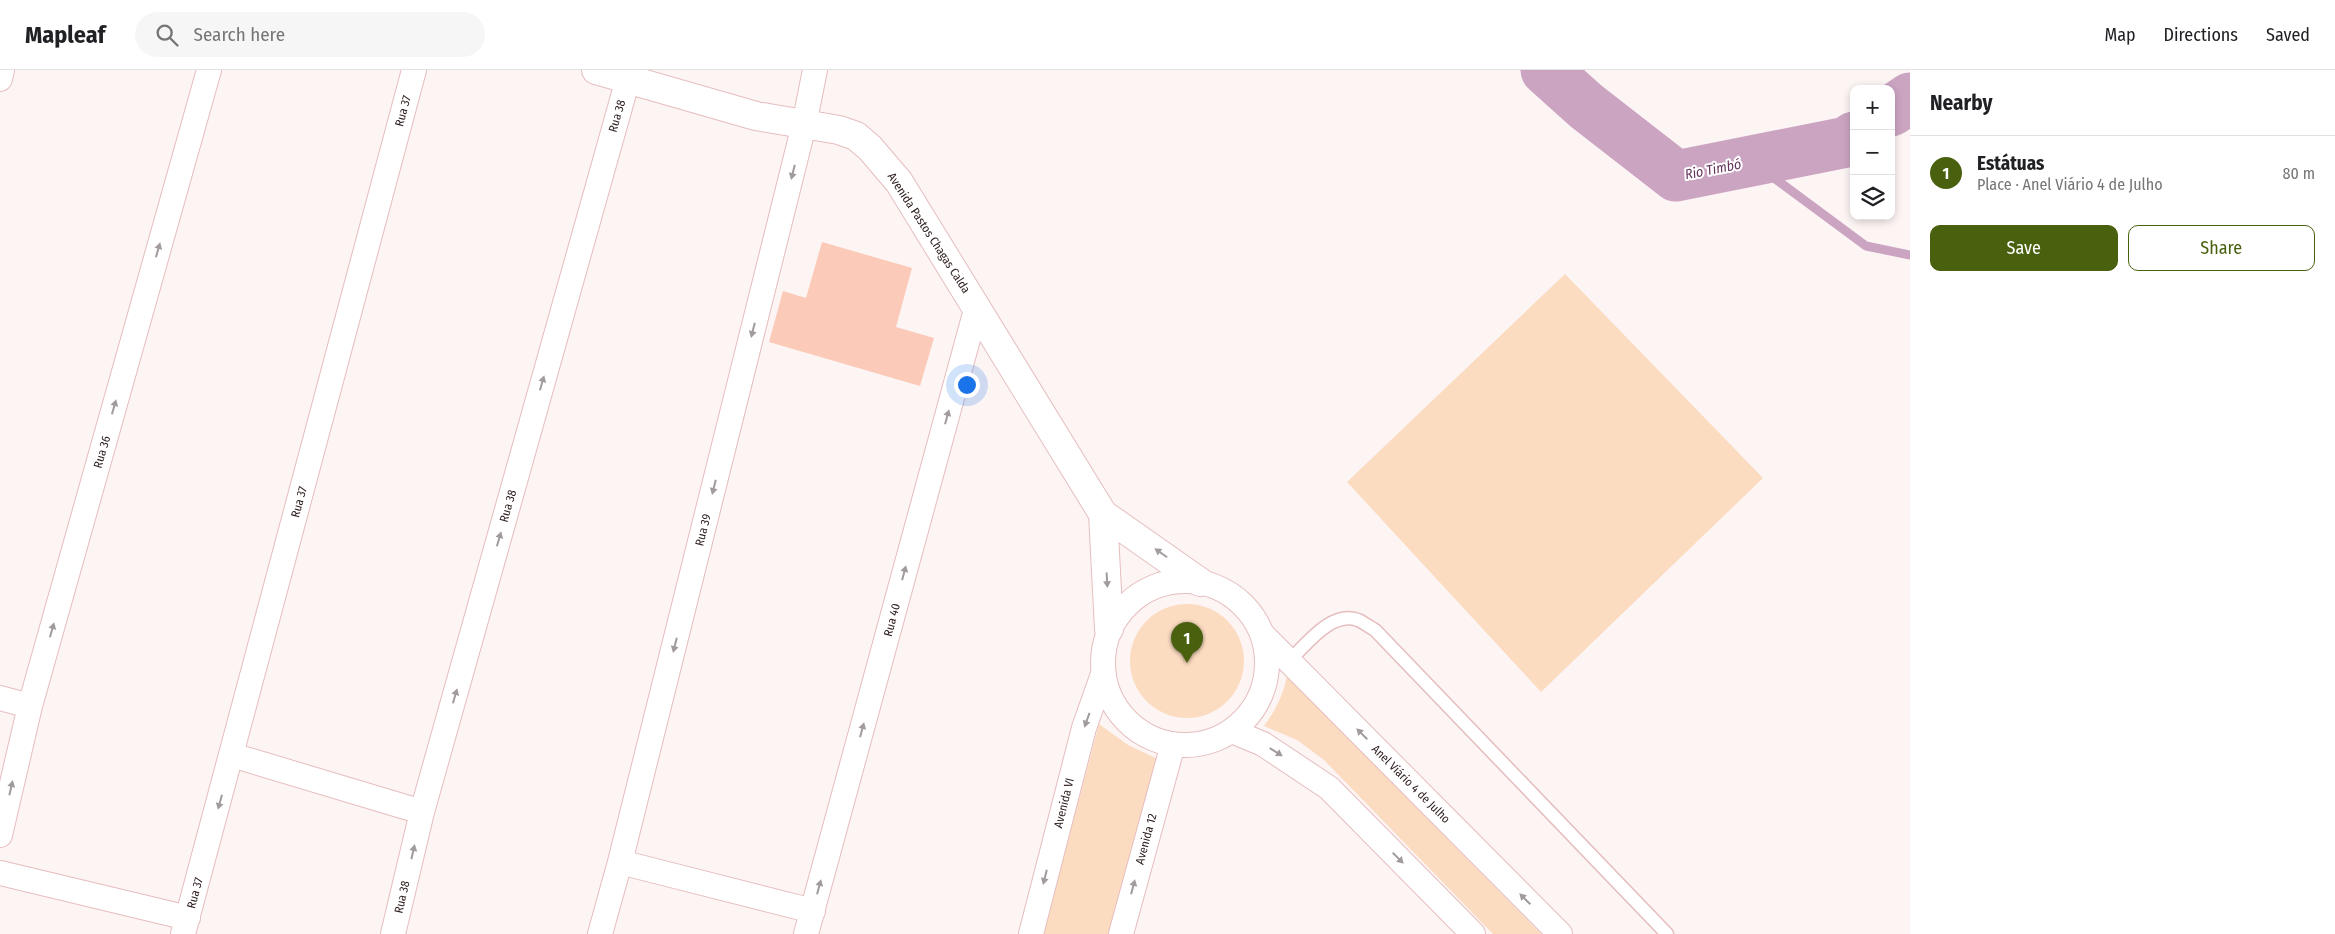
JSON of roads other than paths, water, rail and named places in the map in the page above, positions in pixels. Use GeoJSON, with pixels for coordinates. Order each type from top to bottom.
{"type":"FeatureCollection","features":[{"type":"Feature","properties":{"kind":"street"},"geometry":{"type":"LineString","coordinates":[[0,79],[2,70]]}},
{"type":"Feature","properties":{"kind":"street","name":"Rua 36"},"geometry":{"type":"LineString","coordinates":[[0,835],[30,706],[208,70]]}},
{"type":"Feature","properties":{"kind":"street","name":"Rua 37"},"geometry":{"type":"LineString","coordinates":[[186,926],[414,70]]}},
{"type":"Feature","properties":{"kind":"street","name":"Avenida Pastos Chagas Calda"},"geometry":{"type":"LineString","coordinates":[[596,70],[756,116],[839,130],[856,136],[870,148],[899,182],[977,306],[1103,514]]}},
{"type":"Feature","properties":{"kind":"street","name":"Rua 39"},"geometry":{"type":"LineString","coordinates":[[600,934],[620,862],[804,125],[815,70]]}},
{"type":"Feature","properties":{"kind":"street","name":"Rua 38"},"geometry":{"type":"LineString","coordinates":[[393,934],[422,812],[628,79]]}},
{"type":"Feature","properties":{"kind":"street","name":"Rua 40"},"geometry":{"type":"LineString","coordinates":[[806,934],[977,306]]}},
{"type":"Feature","properties":{"kind":"street"},"geometry":{"type":"LineString","coordinates":[[1103,514],[1200,582]]}},
{"type":"Feature","properties":{"kind":"street"},"geometry":{"type":"LineString","coordinates":[[1103,514],[1109,629]]}},
{"type":"Feature","properties":{"kind":"street","name":"Anel Viário 4 de Julho"},"geometry":{"type":"LineString","coordinates":[[1262,634],[1268,660],[1264,688],[1252,712],[1232,731],[1214,740],[1193,745],[1173,744],[1152,738],[1134,728],[1119,712],[1108,694],[1103,674],[1102,656],[1109,629],[1124,606],[1146,590],[1173,581],[1200,582],[1226,592],[1248,610],[1262,634],[1560,934]]}},
{"type":"Feature","properties":{"kind":"street","name":"Avenida VI"},"geometry":{"type":"LineString","coordinates":[[1031,934],[1084,728],[1103,674]]}},
{"type":"Feature","properties":{"kind":"street"},"geometry":{"type":"LineString","coordinates":[[0,698],[30,706]]}},
{"type":"Feature","properties":{"kind":"street"},"geometry":{"type":"LineString","coordinates":[[1232,731],[1264,744],[1329,788],[1473,934]]}},
{"type":"Feature","properties":{"kind":"street","name":"Avenida 12"},"geometry":{"type":"LineString","coordinates":[[1121,934],[1173,744]]}},
{"type":"Feature","properties":{"kind":"street"},"geometry":{"type":"LineString","coordinates":[[232,755],[422,812]]}},
{"type":"Feature","properties":{"kind":"street"},"geometry":{"type":"LineString","coordinates":[[620,862],[813,911]]}},
{"type":"Feature","properties":{"kind":"street"},"geometry":{"type":"LineString","coordinates":[[0,873],[186,926]]}},
{"type":"Feature","properties":{"kind":"lane"},"geometry":{"type":"LineString","coordinates":[[1289,661],[1322,629],[1339,619],[1357,619],[1375,630],[1667,934]]}},
{"type":"Feature","properties":{"kind":"waterway","name":"Rio Timbó"},"geometry":{"type":"LineString","coordinates":[[1546,70],[1586,106],[1676,176],[1850,140]]}},
{"type":"Feature","properties":{"kind":"waterway","name":"Rio Timbó"},"geometry":{"type":"LineString","coordinates":[[1895,108],[1910,98]]}},
{"type":"Feature","properties":{"kind":"waterway"},"geometry":{"type":"LineString","coordinates":[[1751,161],[1866,246],[1910,255]]}},
{"type":"Feature","properties":{"kind":"place","name":"Estátuas"},"geometry":{"type":"Point","coordinates":[1187,663]}}]}
